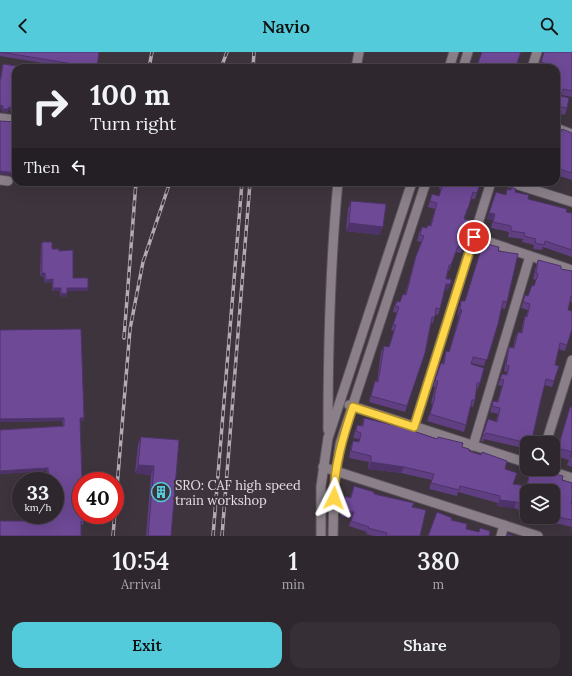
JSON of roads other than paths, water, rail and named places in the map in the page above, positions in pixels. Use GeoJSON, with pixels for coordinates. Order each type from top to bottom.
{"type":"FeatureCollection","features":[{"type":"Feature","properties":{"kind":"street"},"geometry":{"type":"LineString","coordinates":[[357,64],[359,52]]}},
{"type":"Feature","properties":{"kind":"street"},"geometry":{"type":"LineString","coordinates":[[450,64],[454,52]]}},
{"type":"Feature","properties":{"kind":"street"},"geometry":{"type":"LineString","coordinates":[[464,64],[468,52]]}},
{"type":"Feature","properties":{"kind":"street"},"geometry":{"type":"LineString","coordinates":[[533,64],[536,52]]}},
{"type":"Feature","properties":{"kind":"street"},"geometry":{"type":"LineString","coordinates":[[0,118],[12,120]]}},
{"type":"Feature","properties":{"kind":"street"},"geometry":{"type":"LineString","coordinates":[[560,130],[572,134]]}},
{"type":"Feature","properties":{"kind":"street"},"geometry":{"type":"LineString","coordinates":[[328,438],[328,343],[333,240],[338,186]]}},
{"type":"Feature","properties":{"kind":"street"},"geometry":{"type":"LineString","coordinates":[[321,536],[321,486],[328,438],[411,186]]}},
{"type":"Feature","properties":{"kind":"street"},"geometry":{"type":"LineString","coordinates":[[334,536],[335,472],[340,444],[425,186]]}},
{"type":"Feature","properties":{"kind":"street"},"geometry":{"type":"LineString","coordinates":[[414,427],[490,186]]}},
{"type":"Feature","properties":{"kind":"street"},"geometry":{"type":"LineString","coordinates":[[522,186],[572,202]]}},
{"type":"Feature","properties":{"kind":"street"},"geometry":{"type":"LineString","coordinates":[[474,237],[572,270]]}},
{"type":"Feature","properties":{"kind":"street"},"geometry":{"type":"LineString","coordinates":[[473,446],[530,256]]}},
{"type":"Feature","properties":{"kind":"street"},"geometry":{"type":"LineString","coordinates":[[548,436],[572,360]]}},
{"type":"Feature","properties":{"kind":"street"},"geometry":{"type":"LineString","coordinates":[[340,401],[353,407],[520,461]]}},
{"type":"Feature","properties":{"kind":"street"},"geometry":{"type":"LineString","coordinates":[[323,467],[538,536]]}},
{"type":"Feature","properties":{"kind":"street"},"geometry":{"type":"LineString","coordinates":[[560,474],[572,478]]}},
{"type":"Feature","properties":{"kind":"street"},"geometry":{"type":"LineString","coordinates":[[501,536],[504,525]]}},
{"type":"Feature","properties":{"kind":"railway"},"geometry":{"type":"LineString","coordinates":[[150,64],[152,52]]}},
{"type":"Feature","properties":{"kind":"railway"},"geometry":{"type":"LineString","coordinates":[[222,64],[227,52]]}},
{"type":"Feature","properties":{"kind":"railway"},"geometry":{"type":"LineString","coordinates":[[253,64],[254,52]]}},
{"type":"Feature","properties":{"kind":"railway"},"geometry":{"type":"LineString","coordinates":[[124,338],[136,186]]}},
{"type":"Feature","properties":{"kind":"railway"},"geometry":{"type":"LineString","coordinates":[[113,536],[130,329],[143,262],[169,186]]}},
{"type":"Feature","properties":{"kind":"railway"},"geometry":{"type":"LineString","coordinates":[[213,536],[242,186]]}},
{"type":"Feature","properties":{"kind":"railway"},"geometry":{"type":"LineString","coordinates":[[222,536],[250,186]]}},
{"type":"Feature","properties":{"kind":"place","name":"SRO: CAF high speed train workshop"},"geometry":{"type":"Point","coordinates":[161,492]}}]}
